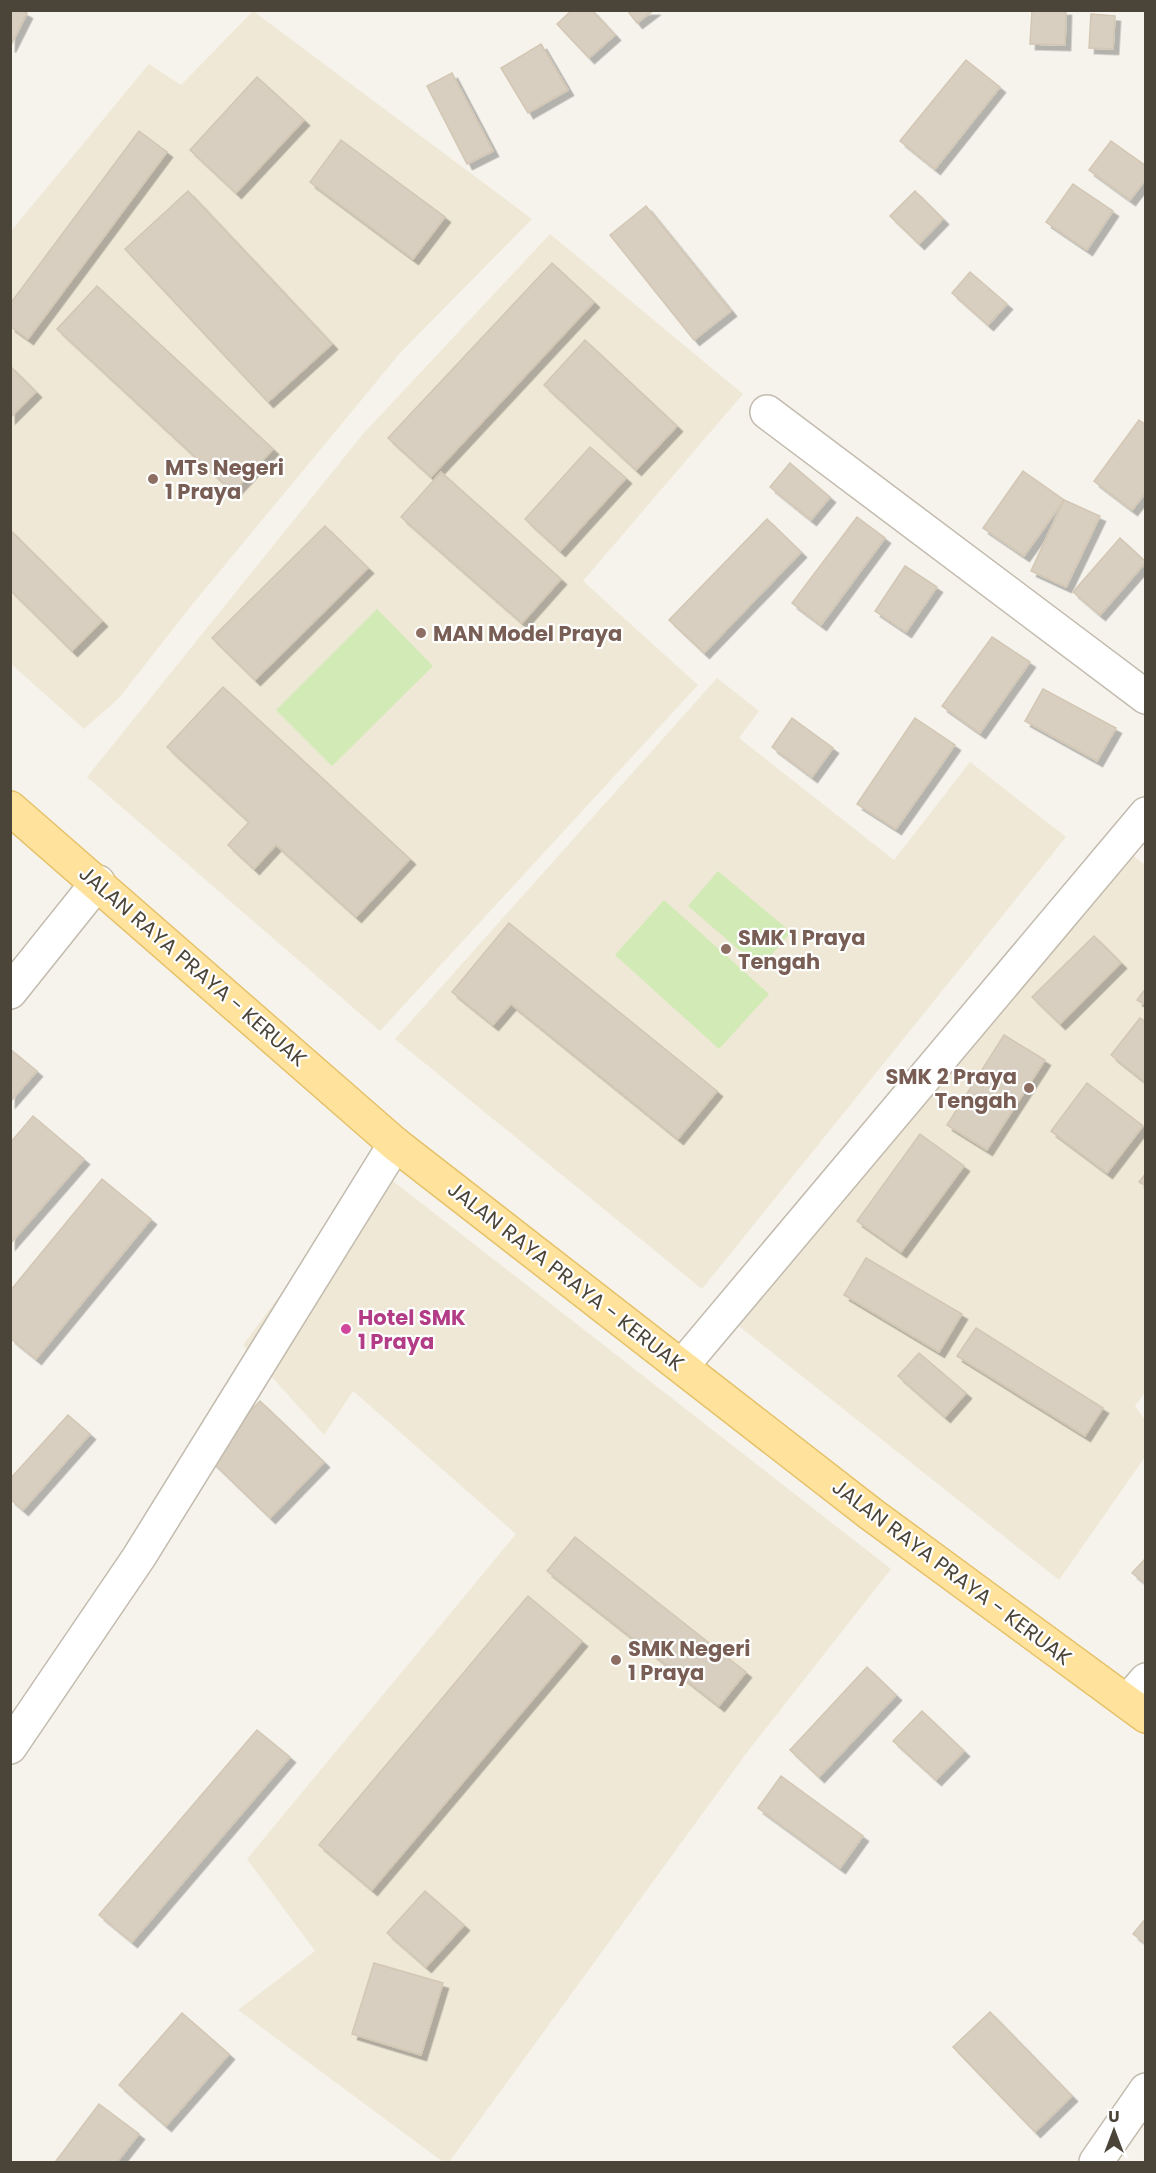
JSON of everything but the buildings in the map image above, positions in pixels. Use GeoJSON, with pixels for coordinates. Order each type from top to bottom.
{"type":"FeatureCollection","features":[{"type":"Feature","properties":{"kind":"main road","name":"JALAN RAYA PRAYA - KERUAK"},"geometry":{"type":"LineString","coordinates":[[10,808],[98,882],[395,1144],[871,1514],[1139,1699]]}},
{"type":"Feature","properties":{"kind":"street"},"geometry":{"type":"LineString","coordinates":[[767,412],[1146,698]]}},
{"type":"Feature","properties":{"kind":"street"},"geometry":{"type":"LineString","coordinates":[[682,1366],[1146,814]]}},
{"type":"Feature","properties":{"kind":"street"},"geometry":{"type":"LineString","coordinates":[[10,992],[98,882]]}},
{"type":"Feature","properties":{"kind":"street"},"geometry":{"type":"LineString","coordinates":[[10,1747],[139,1557],[395,1144]]}},
{"type":"Feature","properties":{"kind":"street"},"geometry":{"type":"LineString","coordinates":[[1096,2163],[1146,2090]]}},
{"type":"Feature","properties":{"kind":"shaded area","name":"MTs Negeri 1 Praya"},"geometry":{"type":"Polygon","coordinates":[[[253,11],[532,219],[401,352],[191,606],[119,698],[84,729],[11,664],[11,231],[149,64],[181,85],[253,11]]]}},
{"type":"Feature","properties":{"kind":"shaded area","name":"MAN Model Praya"},"geometry":{"type":"Polygon","coordinates":[[[550,234],[743,394],[583,581],[698,685],[380,1031],[87,777],[363,434],[550,234]]]}},
{"type":"Feature","properties":{"kind":"shaded area","name":"SMK 1 Praya Tengah"},"geometry":{"type":"Polygon","coordinates":[[[717,678],[759,711],[739,738],[894,860],[970,762],[1066,837],[702,1289],[395,1039],[717,678]]]}},
{"type":"Feature","properties":{"kind":"shaded area","name":"SMK 2 Praya Tengah"},"geometry":{"type":"Polygon","coordinates":[[[1120,845],[1145,865],[1146,1391],[1135,1406],[1145,1420],[1145,1457],[1059,1580],[721,1312],[1120,845]]]}},
{"type":"Feature","properties":{"kind":"shaded area","name":"SMK Negeri 1 Praya"},"geometry":{"type":"Polygon","coordinates":[[[375,1167],[891,1569],[748,1751],[449,2162],[443,2162],[238,2010],[315,1951],[247,1859],[516,1534],[353,1391],[324,1435],[243,1345],[375,1167]]]}},
{"type":"Feature","properties":{"kind":"green space"},"geometry":{"type":"Polygon","coordinates":[[[377,609],[433,666],[332,766],[276,710],[377,609]]]}},
{"type":"Feature","properties":{"kind":"green space"},"geometry":{"type":"Polygon","coordinates":[[[718,871],[791,932],[760,968],[688,906],[718,871]]]}},
{"type":"Feature","properties":{"kind":"green space"},"geometry":{"type":"Polygon","coordinates":[[[664,900],[769,994],[719,1049],[615,955],[664,900]]]}},
{"type":"Feature","properties":{"kind":"place","name":"MTs Negeri 1 Praya"},"geometry":{"type":"Point","coordinates":[153,479]}},
{"type":"Feature","properties":{"kind":"place","name":"MAN Model Praya"},"geometry":{"type":"Point","coordinates":[421,633]}},
{"type":"Feature","properties":{"kind":"place","name":"SMK 1 Praya Tengah"},"geometry":{"type":"Point","coordinates":[726,949]}},
{"type":"Feature","properties":{"kind":"place","name":"SMK 2 Praya Tengah"},"geometry":{"type":"Point","coordinates":[1029,1088]}},
{"type":"Feature","properties":{"kind":"place","name":"Hotel SMK 1 Praya"},"geometry":{"type":"Point","coordinates":[346,1329]}},
{"type":"Feature","properties":{"kind":"place","name":"SMK Negeri 1 Praya"},"geometry":{"type":"Point","coordinates":[616,1660]}}]}
